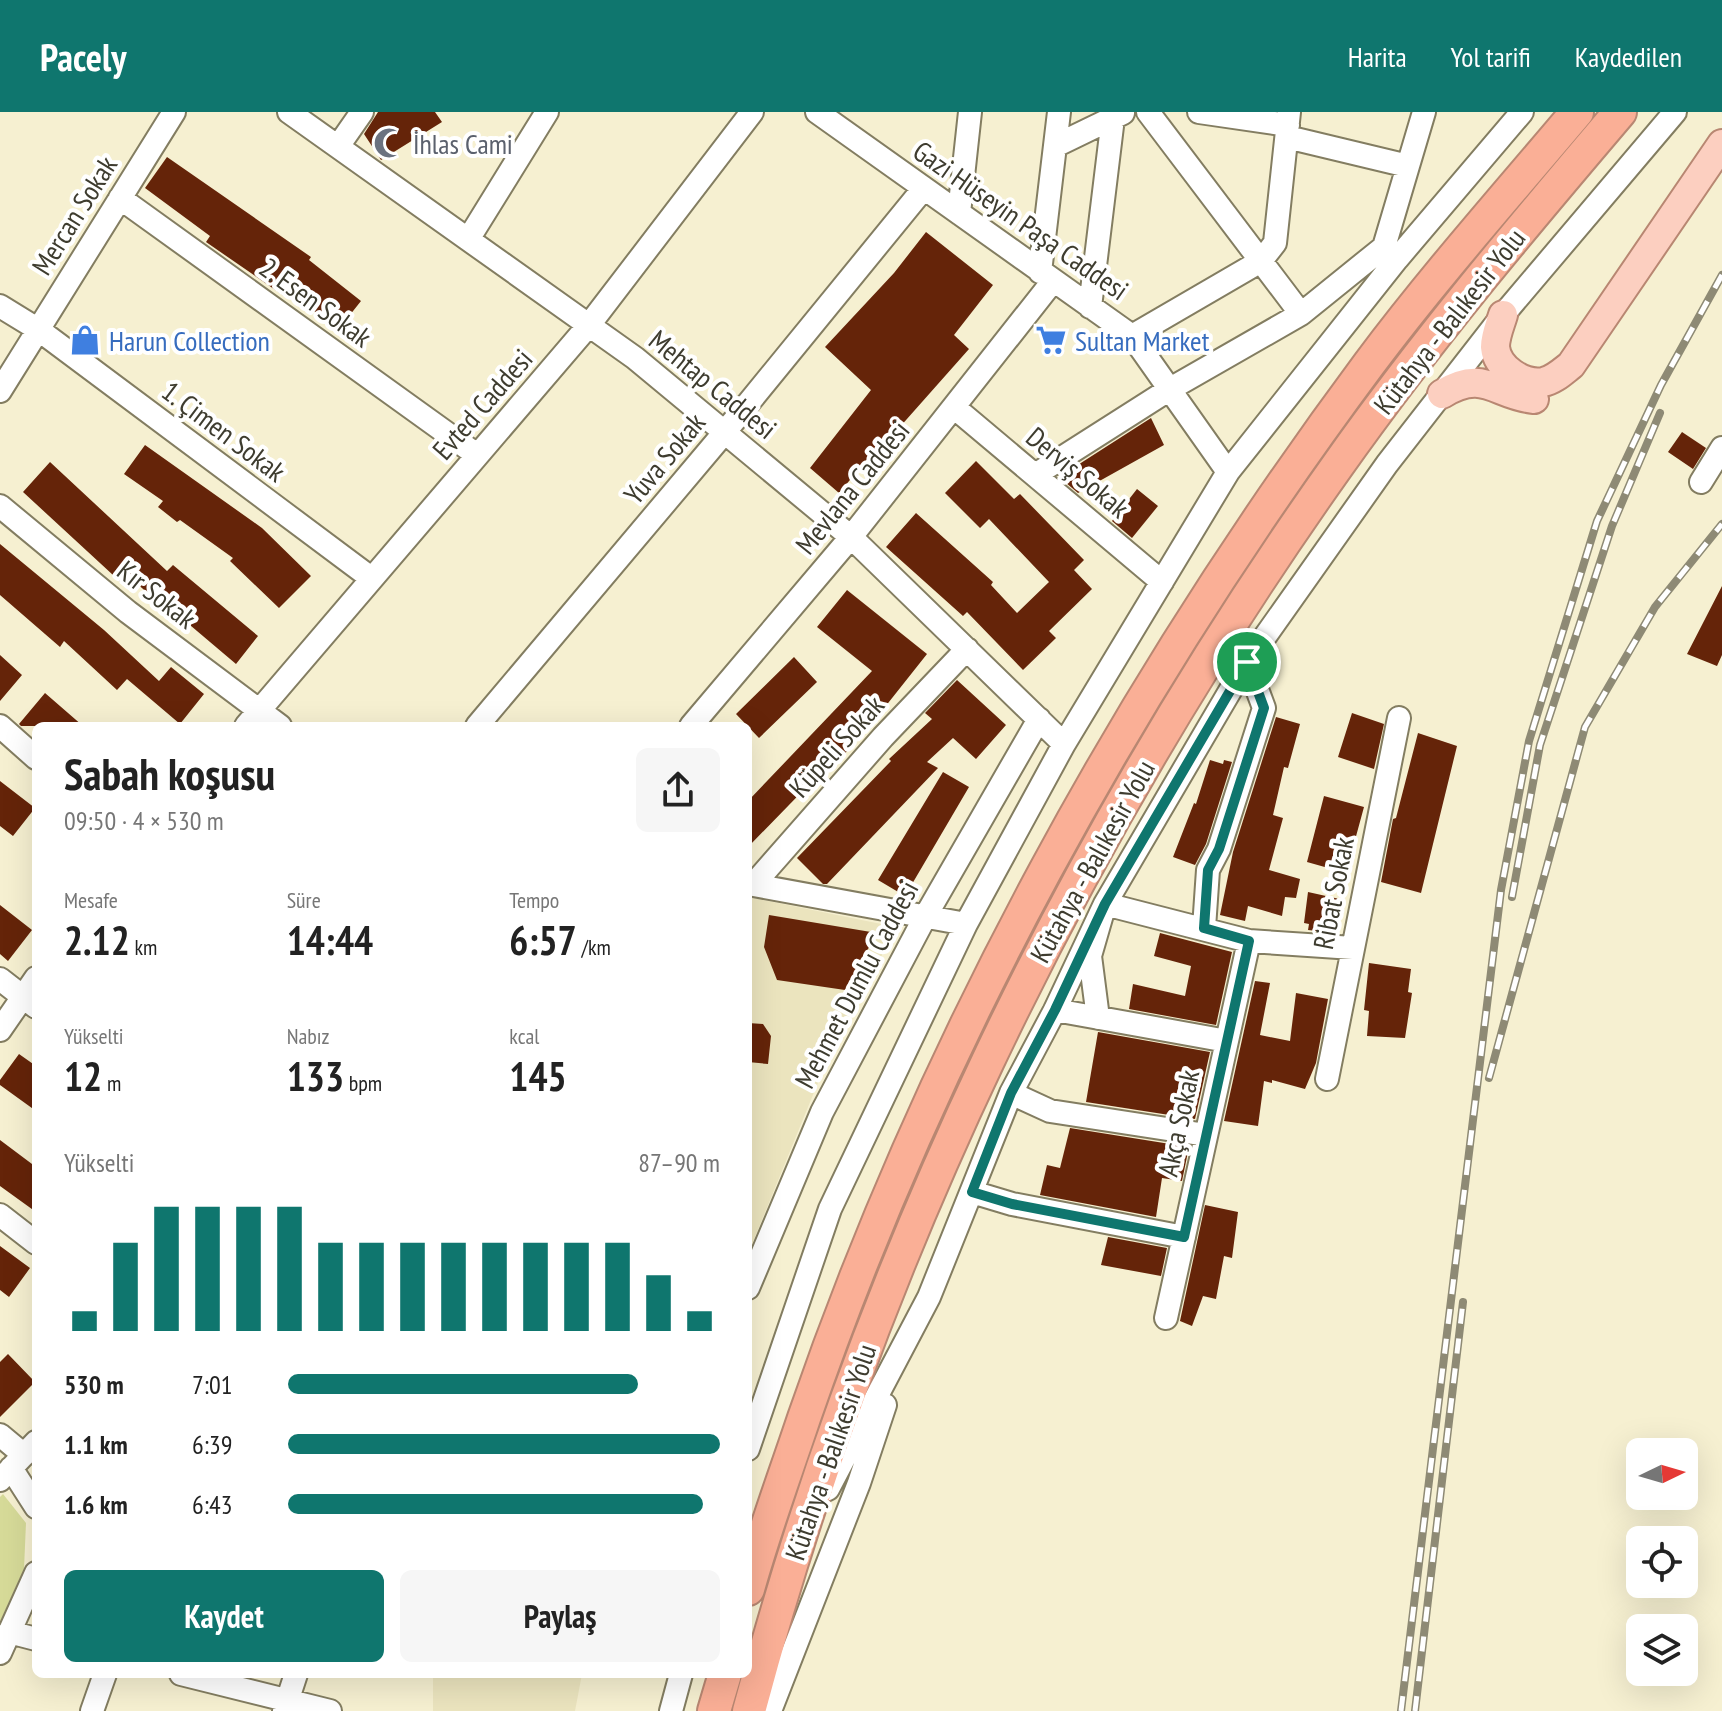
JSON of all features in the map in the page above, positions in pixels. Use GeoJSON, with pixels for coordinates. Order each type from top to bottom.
{"type":"FeatureCollection","features":[{"type":"Feature","properties":{"kind":"highway","name":"Kütahya - Balıkesir Yolu"},"geometry":{"type":"LineString","coordinates":[[752,1577],[823,1362],[866,1249],[1002,952],[1114,747],[1255,526],[1371,361],[1577,112]]}},
{"type":"Feature","properties":{"kind":"highway","name":"Kütahya - Balıkesir Yolu"},"geometry":{"type":"LineString","coordinates":[[749,1711],[794,1554],[876,1316],[1035,963],[1169,725],[1273,558],[1408,370],[1620,112]]}},
{"type":"Feature","properties":{"kind":"highway"},"geometry":{"type":"LineString","coordinates":[[714,1711],[724,1678]]}},
{"type":"Feature","properties":{"kind":"main road"},"geometry":{"type":"LineString","coordinates":[[1442,394],[1462,384],[1478,381],[1530,399],[1557,396],[1570,390],[1582,378],[1660,252],[1722,144]]}},
{"type":"Feature","properties":{"kind":"main road"},"geometry":{"type":"LineString","coordinates":[[1503,315],[1495,346],[1498,357],[1521,379],[1534,382],[1548,380],[1571,365],[1722,176]]}},
{"type":"Feature","properties":{"kind":"street","name":"Mercan Sokak"},"geometry":{"type":"LineString","coordinates":[[0,391],[174,112]]}},
{"type":"Feature","properties":{"kind":"street","name":"Mehtap Caddesi"},"geometry":{"type":"LineString","coordinates":[[289,112],[635,358],[851,537],[1064,744]]}},
{"type":"Feature","properties":{"kind":"street"},"geometry":{"type":"LineString","coordinates":[[339,145],[362,112]]}},
{"type":"Feature","properties":{"kind":"street"},"geometry":{"type":"LineString","coordinates":[[469,238],[547,112]]}},
{"type":"Feature","properties":{"kind":"street","name":"Evted Caddesi"},"geometry":{"type":"LineString","coordinates":[[253,718],[589,325],[752,112]]}},
{"type":"Feature","properties":{"kind":"street","name":"Gazi Hüseyin Paşa Caddesi"},"geometry":{"type":"LineString","coordinates":[[817,112],[1132,336],[1228,472]]}},
{"type":"Feature","properties":{"kind":"street"},"geometry":{"type":"LineString","coordinates":[[959,213],[970,112]]}},
{"type":"Feature","properties":{"kind":"street"},"geometry":{"type":"LineString","coordinates":[[1047,276],[1059,112]]}},
{"type":"Feature","properties":{"kind":"street"},"geometry":{"type":"LineString","coordinates":[[1148,112],[1301,314]]}},
{"type":"Feature","properties":{"kind":"street"},"geometry":{"type":"LineString","coordinates":[[1199,112],[1288,125],[1408,166]]}},
{"type":"Feature","properties":{"kind":"street"},"geometry":{"type":"LineString","coordinates":[[1035,475],[1170,389],[1301,314],[1384,247],[1424,112]]}},
{"type":"Feature","properties":{"kind":"street"},"geometry":{"type":"LineString","coordinates":[[752,1437],[830,1209],[966,924],[1064,744],[1228,472],[1397,259],[1522,112]]}},
{"type":"Feature","properties":{"kind":"street"},"geometry":{"type":"LineString","coordinates":[[794,1554],[929,1297],[1011,1093],[1055,1010],[1105,904],[1247,662],[1387,464],[1503,315],[1675,112]]}},
{"type":"Feature","properties":{"kind":"street"},"geometry":{"type":"LineString","coordinates":[[1055,146],[1119,115]]}},
{"type":"Feature","properties":{"kind":"street"},"geometry":{"type":"LineString","coordinates":[[1090,307],[1119,115]]}},
{"type":"Feature","properties":{"kind":"street"},"geometry":{"type":"LineString","coordinates":[[1132,336],[1261,261],[1275,243],[1288,125]]}},
{"type":"Feature","properties":{"kind":"street","name":"Yuva Sokak"},"geometry":{"type":"LineString","coordinates":[[480,722],[724,433],[924,188]]}},
{"type":"Feature","properties":{"kind":"street","name":"2. Esen Sokak"},"geometry":{"type":"LineString","coordinates":[[120,198],[477,455]]}},
{"type":"Feature","properties":{"kind":"street","name":"Mevlana Caddesi"},"geometry":{"type":"LineString","coordinates":[[694,722],[955,408],[1047,276]]}},
{"type":"Feature","properties":{"kind":"street","name":"1. Çimen Sokak"},"geometry":{"type":"LineString","coordinates":[[0,306],[39,330],[371,578]]}},
{"type":"Feature","properties":{"kind":"street","name":"Derviş Sokak"},"geometry":{"type":"LineString","coordinates":[[955,408],[1162,582]]}},
{"type":"Feature","properties":{"kind":"street"},"geometry":{"type":"LineString","coordinates":[[1701,482],[1722,448]]}},
{"type":"Feature","properties":{"kind":"street","name":"Kır Sokak"},"geometry":{"type":"LineString","coordinates":[[0,506],[253,718]]}},
{"type":"Feature","properties":{"kind":"street","name":"Küpeli Sokak"},"geometry":{"type":"LineString","coordinates":[[752,883],[967,649]]}},
{"type":"Feature","properties":{"kind":"street"},"geometry":{"type":"LineString","coordinates":[[1204,928],[1208,870],[1219,849],[1264,708],[1247,662]]}},
{"type":"Feature","properties":{"kind":"street","name":"Ribat Sokak"},"geometry":{"type":"LineString","coordinates":[[1327,1079],[1399,718]]}},
{"type":"Feature","properties":{"kind":"street","name":"Mehmet Dumlu Caddesi"},"geometry":{"type":"LineString","coordinates":[[752,1278],[822,1112],[925,917],[1039,719]]}},
{"type":"Feature","properties":{"kind":"street"},"geometry":{"type":"LineString","coordinates":[[0,726],[32,754]]}},
{"type":"Feature","properties":{"kind":"street"},"geometry":{"type":"LineString","coordinates":[[752,884],[966,924]]}},
{"type":"Feature","properties":{"kind":"street"},"geometry":{"type":"LineString","coordinates":[[1105,904],[1249,941],[1353,948]]}},
{"type":"Feature","properties":{"kind":"street"},"geometry":{"type":"LineString","coordinates":[[1098,1018],[1090,956],[1105,904]]}},
{"type":"Feature","properties":{"kind":"street","name":"Akça Sokak"},"geometry":{"type":"LineString","coordinates":[[1166,1318],[1249,941]]}},
{"type":"Feature","properties":{"kind":"street"},"geometry":{"type":"LineString","coordinates":[[0,979],[29,1002],[0,1030]]}},
{"type":"Feature","properties":{"kind":"street"},"geometry":{"type":"LineString","coordinates":[[1055,1010],[1227,1041]]}},
{"type":"Feature","properties":{"kind":"street"},"geometry":{"type":"LineString","coordinates":[[1011,1093],[1050,1111],[1206,1135]]}},
{"type":"Feature","properties":{"kind":"street"},"geometry":{"type":"LineString","coordinates":[[972,1192],[1012,1204],[1184,1237]]}},
{"type":"Feature","properties":{"kind":"street"},"geometry":{"type":"LineString","coordinates":[[0,1215],[32,1240]]}},
{"type":"Feature","properties":{"kind":"street"},"geometry":{"type":"LineString","coordinates":[[910,1236],[947,1250]]}},
{"type":"Feature","properties":{"kind":"street"},"geometry":{"type":"LineString","coordinates":[[770,1711],[859,1483],[905,1343]]}},
{"type":"Feature","properties":{"kind":"street"},"geometry":{"type":"LineString","coordinates":[[0,1435],[18,1461],[32,1497]]}},
{"type":"Feature","properties":{"kind":"street"},"geometry":{"type":"LineString","coordinates":[[4,1642],[32,1582]]}},
{"type":"Feature","properties":{"kind":"street"},"geometry":{"type":"LineString","coordinates":[[4,1642],[32,1639]]}},
{"type":"Feature","properties":{"kind":"street"},"geometry":{"type":"LineString","coordinates":[[92,1711],[104,1678]]}},
{"type":"Feature","properties":{"kind":"street"},"geometry":{"type":"LineString","coordinates":[[194,1678],[286,1706],[330,1711]]}},
{"type":"Feature","properties":{"kind":"street"},"geometry":{"type":"LineString","coordinates":[[286,1706],[295,1678]]}},
{"type":"Feature","properties":{"kind":"street"},"geometry":{"type":"LineString","coordinates":[[671,1711],[680,1678]]}},
{"type":"Feature","properties":{"kind":"shaded area"},"geometry":{"type":"Polygon","coordinates":[[[752,898],[896,927],[817,1085],[752,1244],[752,898]]]}},
{"type":"Feature","properties":{"kind":"shaded area"},"geometry":{"type":"Polygon","coordinates":[[[433,1678],[581,1678],[575,1711],[433,1711],[433,1678]]]}},
{"type":"Feature","properties":{"kind":"green space"},"geometry":{"type":"Polygon","coordinates":[[[3,1494],[26,1523],[24,1569],[0,1622],[0,1497],[3,1494]]]}},
{"type":"Feature","properties":{"kind":"building","name":"İhlas Cami"},"geometry":{"type":"Polygon","coordinates":[[[378,112],[435,112],[442,122],[381,160],[364,134],[378,112]]]}},
{"type":"Feature","properties":{"kind":"building"},"geometry":{"type":"Polygon","coordinates":[[[167,157],[311,257],[309,260],[361,301],[338,330],[288,291],[284,296],[206,242],[210,236],[145,188],[167,157]]]}},
{"type":"Feature","properties":{"kind":"building"},"geometry":{"type":"Polygon","coordinates":[[[926,232],[993,285],[954,335],[969,349],[839,493],[810,468],[871,390],[825,347],[894,273],[926,232]]]}},
{"type":"Feature","properties":{"kind":"building"},"geometry":{"type":"Polygon","coordinates":[[[1151,418],[1164,445],[1078,493],[1059,477],[1151,418]]]}},
{"type":"Feature","properties":{"kind":"building"},"geometry":{"type":"Polygon","coordinates":[[[1682,432],[1706,448],[1693,469],[1668,452],[1682,432]]]}},
{"type":"Feature","properties":{"kind":"building"},"geometry":{"type":"Polygon","coordinates":[[[145,445],[262,528],[311,576],[279,608],[230,561],[233,558],[180,520],[177,522],[158,507],[163,501],[124,474],[145,445]]]}},
{"type":"Feature","properties":{"kind":"building"},"geometry":{"type":"Polygon","coordinates":[[[976,461],[1014,499],[1020,494],[1084,560],[1074,570],[1092,589],[1049,631],[1056,638],[1023,670],[967,612],[963,616],[886,547],[916,513],[993,582],[991,585],[1017,613],[1049,582],[989,519],[980,528],[945,493],[976,461]]]}},
{"type":"Feature","properties":{"kind":"building"},"geometry":{"type":"Polygon","coordinates":[[[50,462],[167,571],[173,565],[258,636],[236,664],[184,620],[181,623],[133,580],[126,587],[23,492],[50,462]]]}},
{"type":"Feature","properties":{"kind":"building"},"geometry":{"type":"Polygon","coordinates":[[[1137,489],[1158,506],[1132,538],[1112,521],[1137,489]]]}},
{"type":"Feature","properties":{"kind":"building"},"geometry":{"type":"Polygon","coordinates":[[[0,544],[104,630],[159,681],[171,667],[204,694],[182,722],[178,722],[127,679],[117,690],[64,641],[60,647],[0,595],[0,544]]]}},
{"type":"Feature","properties":{"kind":"building"},"geometry":{"type":"Polygon","coordinates":[[[1722,586],[1722,655],[1717,666],[1687,654],[1722,586]]]}},
{"type":"Feature","properties":{"kind":"building"},"geometry":{"type":"Polygon","coordinates":[[[847,590],[927,654],[881,712],[883,714],[752,843],[752,797],[872,671],[817,627],[847,590]]]}},
{"type":"Feature","properties":{"kind":"building"},"geometry":{"type":"Polygon","coordinates":[[[0,655],[22,675],[0,701],[0,655]]]}},
{"type":"Feature","properties":{"kind":"building"},"geometry":{"type":"Polygon","coordinates":[[[794,657],[817,682],[759,738],[752,731],[752,722],[744,722],[736,714],[794,657]]]}},
{"type":"Feature","properties":{"kind":"building"},"geometry":{"type":"Polygon","coordinates":[[[957,680],[1006,725],[976,759],[953,738],[927,762],[938,768],[827,884],[823,884],[797,858],[891,761],[889,759],[932,719],[925,713],[957,680]]]}},
{"type":"Feature","properties":{"kind":"building"},"geometry":{"type":"Polygon","coordinates":[[[45,693],[78,722],[32,722],[32,726],[19,724],[45,693]]]}},
{"type":"Feature","properties":{"kind":"building"},"geometry":{"type":"Polygon","coordinates":[[[1352,713],[1384,724],[1374,769],[1338,757],[1352,713]]]}},
{"type":"Feature","properties":{"kind":"building"},"geometry":{"type":"Polygon","coordinates":[[[1276,717],[1300,724],[1288,768],[1284,767],[1273,815],[1283,818],[1269,870],[1300,879],[1296,898],[1285,897],[1282,916],[1248,906],[1245,921],[1220,915],[1233,852],[1276,717]]]}},
{"type":"Feature","properties":{"kind":"building"},"geometry":{"type":"Polygon","coordinates":[[[1418,733],[1457,746],[1421,893],[1381,882],[1393,819],[1396,818],[1418,733]]]}},
{"type":"Feature","properties":{"kind":"building"},"geometry":{"type":"Polygon","coordinates":[[[1210,760],[1223,764],[1224,760],[1232,762],[1206,844],[1195,865],[1173,857],[1196,804],[1210,760]]]}},
{"type":"Feature","properties":{"kind":"building"},"geometry":{"type":"Polygon","coordinates":[[[943,772],[969,787],[905,896],[878,880],[943,772]]]}},
{"type":"Feature","properties":{"kind":"building"},"geometry":{"type":"Polygon","coordinates":[[[0,781],[32,806],[32,812],[13,836],[0,826],[0,781]]]}},
{"type":"Feature","properties":{"kind":"building"},"geometry":{"type":"Polygon","coordinates":[[[1324,796],[1364,807],[1346,873],[1307,862],[1324,796]]]}},
{"type":"Feature","properties":{"kind":"building"},"geometry":{"type":"Polygon","coordinates":[[[1308,892],[1344,900],[1336,933],[1308,930],[1309,924],[1304,923],[1308,892]]]}},
{"type":"Feature","properties":{"kind":"building"},"geometry":{"type":"Polygon","coordinates":[[[0,905],[32,930],[8,961],[0,954],[0,905]]]}},
{"type":"Feature","properties":{"kind":"building"},"geometry":{"type":"Polygon","coordinates":[[[769,915],[877,933],[845,990],[777,980],[764,947],[769,915]]]}},
{"type":"Feature","properties":{"kind":"building"},"geometry":{"type":"Polygon","coordinates":[[[1160,933],[1232,952],[1216,1025],[1129,1009],[1133,984],[1185,996],[1191,966],[1154,956],[1160,933]]]}},
{"type":"Feature","properties":{"kind":"building"},"geometry":{"type":"Polygon","coordinates":[[[1369,963],[1411,969],[1408,992],[1412,993],[1405,1038],[1367,1036],[1369,1011],[1364,1010],[1369,963]]]}},
{"type":"Feature","properties":{"kind":"building"},"geometry":{"type":"Polygon","coordinates":[[[1255,981],[1270,983],[1260,1035],[1290,1041],[1296,993],[1328,999],[1316,1063],[1305,1089],[1272,1080],[1272,1083],[1264,1081],[1258,1126],[1224,1121],[1255,981]]]}},
{"type":"Feature","properties":{"kind":"building"},"geometry":{"type":"Polygon","coordinates":[[[752,1023],[763,1024],[771,1036],[768,1064],[752,1062],[752,1023]]]}},
{"type":"Feature","properties":{"kind":"building"},"geometry":{"type":"Polygon","coordinates":[[[1098,1032],[1210,1052],[1195,1119],[1086,1102],[1098,1032]]]}},
{"type":"Feature","properties":{"kind":"building"},"geometry":{"type":"Polygon","coordinates":[[[19,1054],[32,1063],[32,1108],[0,1085],[0,1080],[19,1054]]]}},
{"type":"Feature","properties":{"kind":"building"},"geometry":{"type":"Polygon","coordinates":[[[1070,1128],[1189,1147],[1182,1181],[1162,1178],[1156,1217],[1040,1195],[1047,1165],[1060,1168],[1070,1128]]]}},
{"type":"Feature","properties":{"kind":"building"},"geometry":{"type":"Polygon","coordinates":[[[0,1140],[32,1164],[32,1209],[0,1186],[0,1140]]]}},
{"type":"Feature","properties":{"kind":"building"},"geometry":{"type":"Polygon","coordinates":[[[1205,1205],[1238,1212],[1232,1258],[1224,1256],[1216,1299],[1203,1296],[1192,1326],[1180,1321],[1205,1205]]]}},
{"type":"Feature","properties":{"kind":"building"},"geometry":{"type":"Polygon","coordinates":[[[1108,1237],[1167,1248],[1161,1276],[1101,1265],[1108,1237]]]}},
{"type":"Feature","properties":{"kind":"building"},"geometry":{"type":"Polygon","coordinates":[[[0,1246],[30,1268],[9,1297],[0,1290],[0,1246]]]}},
{"type":"Feature","properties":{"kind":"building"},"geometry":{"type":"Polygon","coordinates":[[[8,1354],[32,1379],[32,1385],[0,1417],[0,1362],[8,1354]]]}},
{"type":"Feature","properties":{"kind":"railway"},"geometry":{"type":"LineString","coordinates":[[1401,1711],[1501,890],[1529,741],[1597,521],[1661,385],[1722,275]]}},
{"type":"Feature","properties":{"kind":"railway"},"geometry":{"type":"LineString","coordinates":[[1512,897],[1540,745],[1612,526],[1660,413]]}},
{"type":"Feature","properties":{"kind":"railway"},"geometry":{"type":"LineString","coordinates":[[1489,1078],[1585,727],[1655,607],[1722,524]]}},
{"type":"Feature","properties":{"kind":"railway"},"geometry":{"type":"LineString","coordinates":[[1415,1711],[1463,1302]]}},
{"type":"Feature","properties":{"kind":"place","name":"İhlas Cami"},"geometry":{"type":"Point","coordinates":[389,143]}},
{"type":"Feature","properties":{"kind":"place","name":"Harun Collection"},"geometry":{"type":"Point","coordinates":[85,340]}},
{"type":"Feature","properties":{"kind":"place","name":"Sultan Market"},"geometry":{"type":"Point","coordinates":[1051,340]}},
{"type":"Feature","properties":{"kind":"route"},"geometry":{"type":"LineString","coordinates":[[1247,662],[1264,708],[1219,849],[1208,870],[1204,928],[1249,941],[1184,1237],[1012,1204],[972,1192],[1011,1093],[1055,1010],[1105,904],[1247,662]]}}]}
